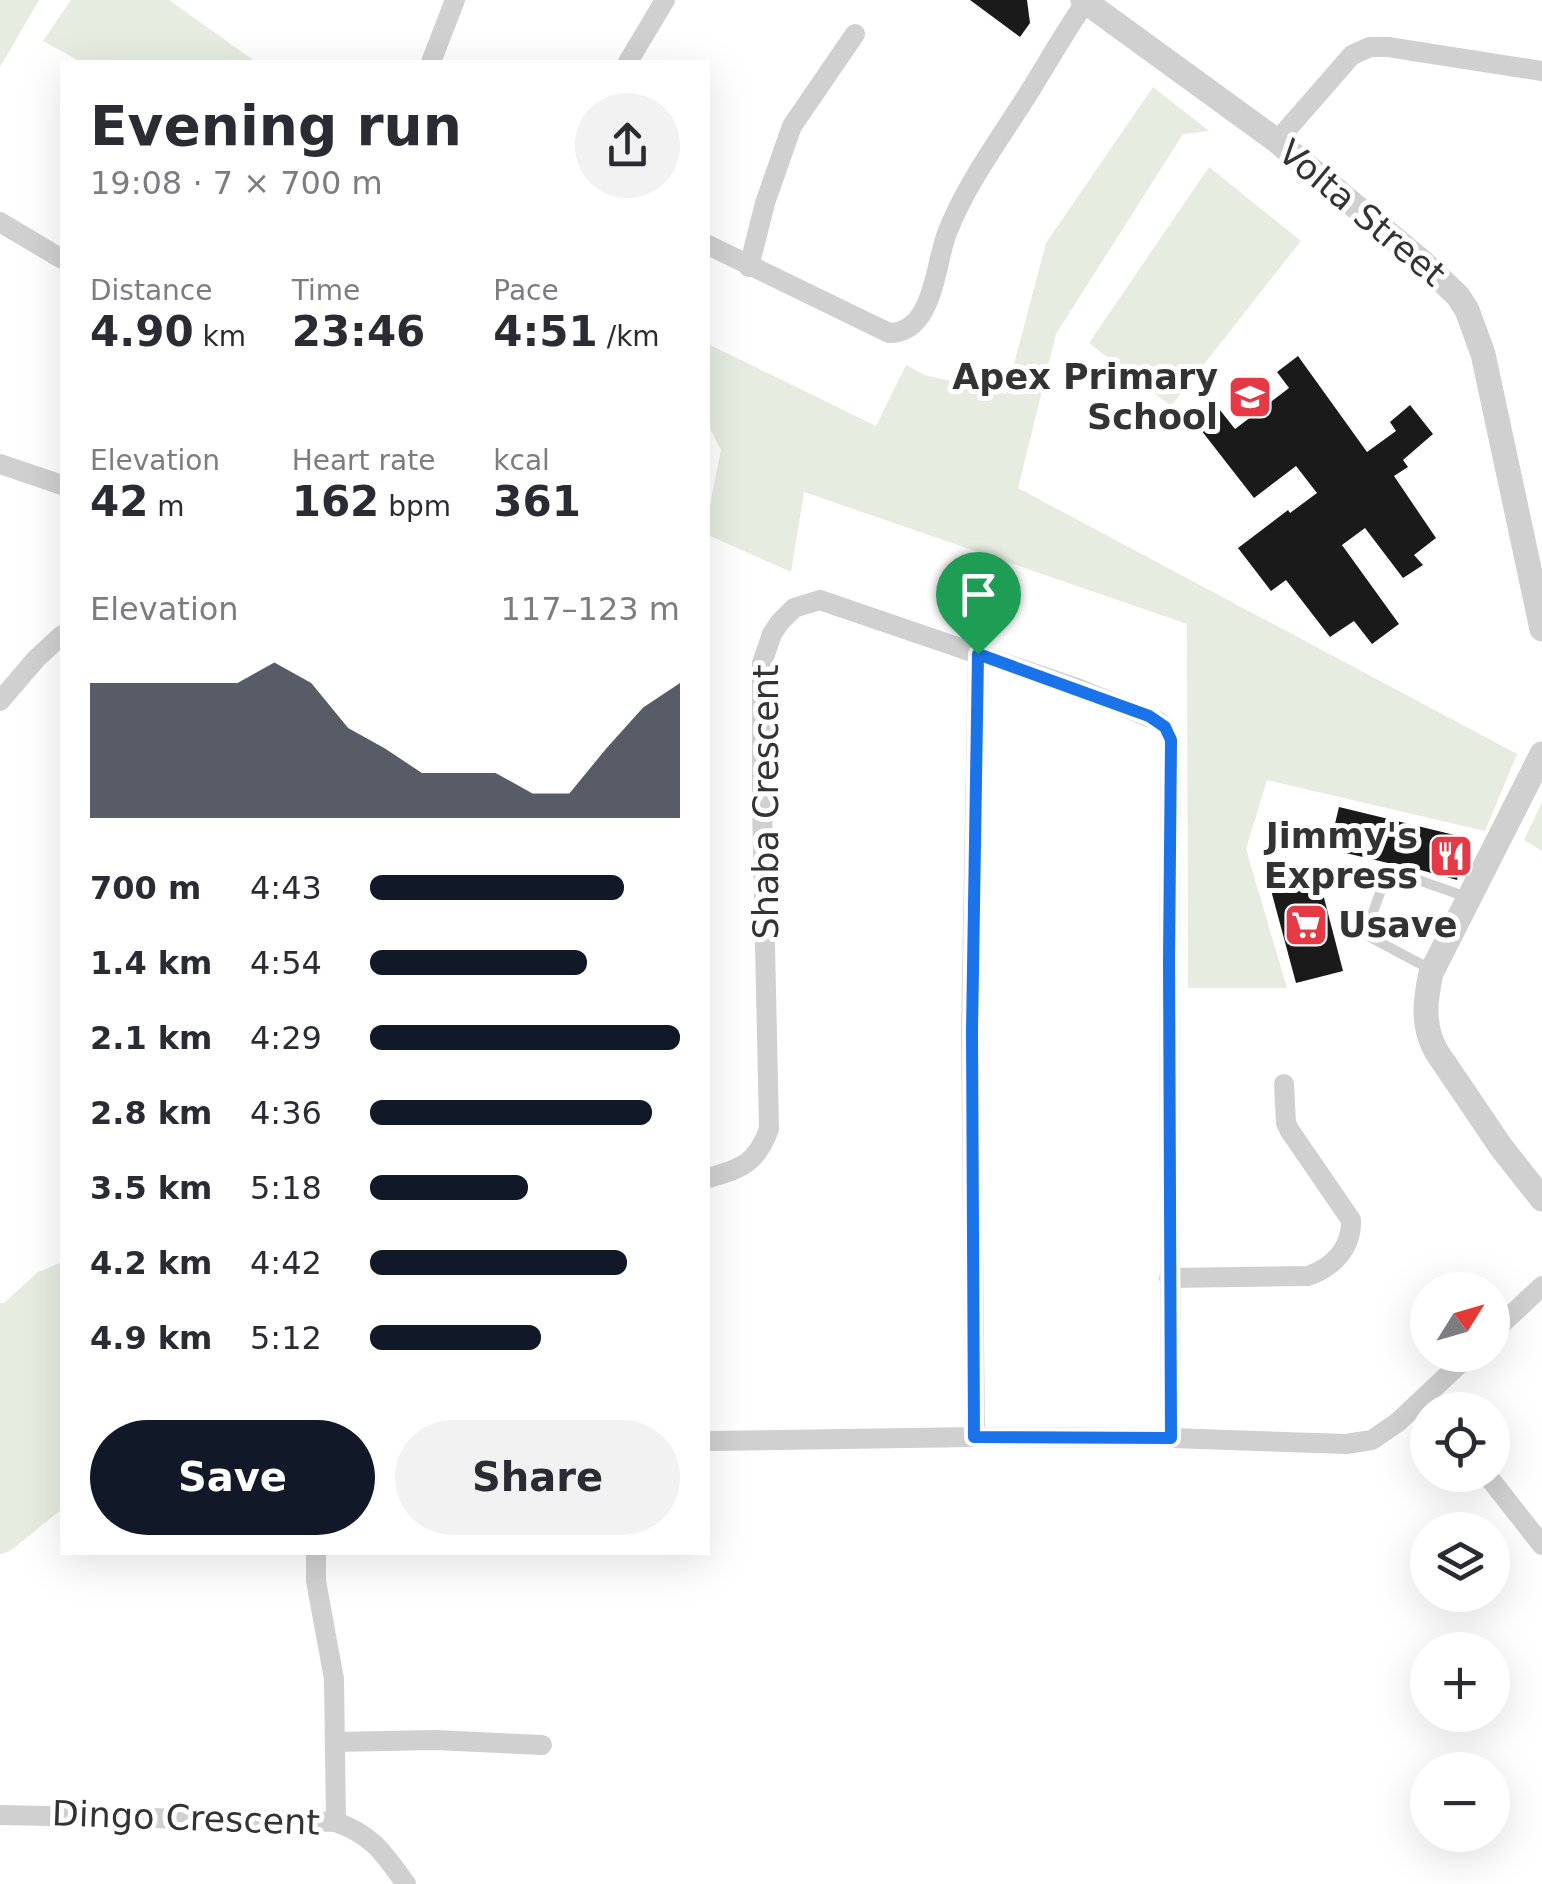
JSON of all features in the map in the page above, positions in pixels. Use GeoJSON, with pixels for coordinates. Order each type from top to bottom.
{"type":"FeatureCollection","features":[{"type":"Feature","properties":{"kind":"street"},"geometry":{"type":"LineString","coordinates":[[432,60],[455,0]]}},
{"type":"Feature","properties":{"kind":"street"},"geometry":{"type":"LineString","coordinates":[[629,60],[665,0]]}},
{"type":"Feature","properties":{"kind":"street"},"geometry":{"type":"LineString","coordinates":[[710,247],[889,333],[910,326],[929,299],[944,241],[960,201],[1085,1]]}},
{"type":"Feature","properties":{"kind":"street","name":"Volta Street"},"geometry":{"type":"LineString","coordinates":[[1085,1],[1277,141],[1447,284],[1467,310],[1483,354],[1542,628]]}},
{"type":"Feature","properties":{"kind":"street"},"geometry":{"type":"LineString","coordinates":[[749,267],[764,202],[792,126],[854,34]]}},
{"type":"Feature","properties":{"kind":"street"},"geometry":{"type":"LineString","coordinates":[[1277,141],[1352,56],[1370,46],[1542,71]]}},
{"type":"Feature","properties":{"kind":"street"},"geometry":{"type":"LineString","coordinates":[[0,222],[60,258]]}},
{"type":"Feature","properties":{"kind":"street"},"geometry":{"type":"LineString","coordinates":[[0,464],[60,483]]}},
{"type":"Feature","properties":{"kind":"street","name":"Shaba Crescent"},"geometry":{"type":"LineString","coordinates":[[710,1177],[752,1161],[770,1130],[762,663],[772,634],[794,608],[820,600],[1149,716],[1165,727],[1171,740],[1171,1438]]}},
{"type":"Feature","properties":{"kind":"street"},"geometry":{"type":"LineString","coordinates":[[0,700],[60,638]]}},
{"type":"Feature","properties":{"kind":"street"},"geometry":{"type":"LineString","coordinates":[[974,1437],[972,1031],[978,654]]}},
{"type":"Feature","properties":{"kind":"street"},"geometry":{"type":"LineString","coordinates":[[1542,754],[1432,970],[1425,1000],[1428,1037],[1436,1051],[1542,1200]]}},
{"type":"Feature","properties":{"kind":"street"},"geometry":{"type":"LineString","coordinates":[[1170,1278],[1308,1276],[1324,1269],[1344,1250],[1351,1237],[1351,1220],[1286,1123],[1284,1084]]}},
{"type":"Feature","properties":{"kind":"street"},"geometry":{"type":"LineString","coordinates":[[1510,1316],[1542,1286]]}},
{"type":"Feature","properties":{"kind":"street"},"geometry":{"type":"LineString","coordinates":[[1439,1392],[1455,1372]]}},
{"type":"Feature","properties":{"kind":"street"},"geometry":{"type":"LineString","coordinates":[[710,1441],[974,1437],[1346,1444],[1372,1440],[1410,1415]]}},
{"type":"Feature","properties":{"kind":"street"},"geometry":{"type":"LineString","coordinates":[[1500,1492],[1542,1545]]}},
{"type":"Feature","properties":{"kind":"street"},"geometry":{"type":"LineString","coordinates":[[316,1555],[318,1598],[334,1679],[336,1822]]}},
{"type":"Feature","properties":{"kind":"street"},"geometry":{"type":"LineString","coordinates":[[335,1742],[435,1740],[542,1746]]}},
{"type":"Feature","properties":{"kind":"street","name":"Dingo Crescent"},"geometry":{"type":"LineString","coordinates":[[0,1815],[336,1822],[359,1830],[377,1846],[406,1884]]}},
{"type":"Feature","properties":{"kind":"lane"},"geometry":{"type":"LineString","coordinates":[[1432,970],[1366,932],[1387,873],[1392,871],[1468,897]]}},
{"type":"Feature","properties":{"kind":"shaded area"},"geometry":{"type":"Polygon","coordinates":[[[0,0],[39,0],[0,67],[0,0]]]}},
{"type":"Feature","properties":{"kind":"shaded area"},"geometry":{"type":"Polygon","coordinates":[[[71,0],[169,0],[253,60],[77,60],[43,41],[71,0]]]}},
{"type":"Feature","properties":{"kind":"shaded area"},"geometry":{"type":"Polygon","coordinates":[[[1153,87],[1209,131],[1183,134],[1056,334],[1018,488],[1517,754],[1485,831],[1267,780],[1246,849],[1287,988],[1188,988],[1187,624],[804,492],[791,572],[710,536],[710,504],[721,450],[710,429],[710,345],[876,426],[906,365],[925,375],[1006,394],[1046,243],[1153,87]]]}},
{"type":"Feature","properties":{"kind":"shaded area"},"geometry":{"type":"Polygon","coordinates":[[[1209,167],[1301,241],[1171,406],[1089,343],[1209,167]]]}},
{"type":"Feature","properties":{"kind":"shaded area"},"geometry":{"type":"Polygon","coordinates":[[[1542,802],[1542,851],[1524,840],[1542,802]]]}},
{"type":"Feature","properties":{"kind":"shaded area"},"geometry":{"type":"Polygon","coordinates":[[[60,1263],[60,1511],[10,1551],[0,1554],[0,1303],[38,1272],[60,1263]]]}},
{"type":"Feature","properties":{"kind":"building"},"geometry":{"type":"Polygon","coordinates":[[[970,0],[1027,0],[1030,23],[1020,37],[970,0]]]}},
{"type":"Feature","properties":{"kind":"building"},"geometry":{"type":"Polygon","coordinates":[[[1298,356],[1367,452],[1396,431],[1390,422],[1410,405],[1433,434],[1403,460],[1408,467],[1394,476],[1436,538],[1414,555],[1423,565],[1403,578],[1365,528],[1342,545],[1399,624],[1372,644],[1354,621],[1330,637],[1286,580],[1271,591],[1238,548],[1317,493],[1296,466],[1254,498],[1194,421],[1216,405],[1235,429],[1289,388],[1277,372],[1298,356]]]}},
{"type":"Feature","properties":{"kind":"building"},"geometry":{"type":"Polygon","coordinates":[[[1339,807],[1467,838],[1457,880],[1329,849],[1339,807]]]}},
{"type":"Feature","properties":{"kind":"building","name":"Usave"},"geometry":{"type":"Polygon","coordinates":[[[1316,867],[1343,971],[1296,983],[1268,879],[1316,867]]]}},
{"type":"Feature","properties":{"kind":"place","name":"Apex Primary School"},"geometry":{"type":"Point","coordinates":[1250,397]}},
{"type":"Feature","properties":{"kind":"place","name":"Jimmy's Express"},"geometry":{"type":"Point","coordinates":[1451,856]}},
{"type":"Feature","properties":{"kind":"place","name":"Usave"},"geometry":{"type":"Point","coordinates":[1306,925]}},
{"type":"Feature","properties":{"kind":"route"},"geometry":{"type":"LineString","coordinates":[[978,654],[1158,720],[1171,740],[1171,1438],[974,1437],[972,1031],[978,654]]}}]}
